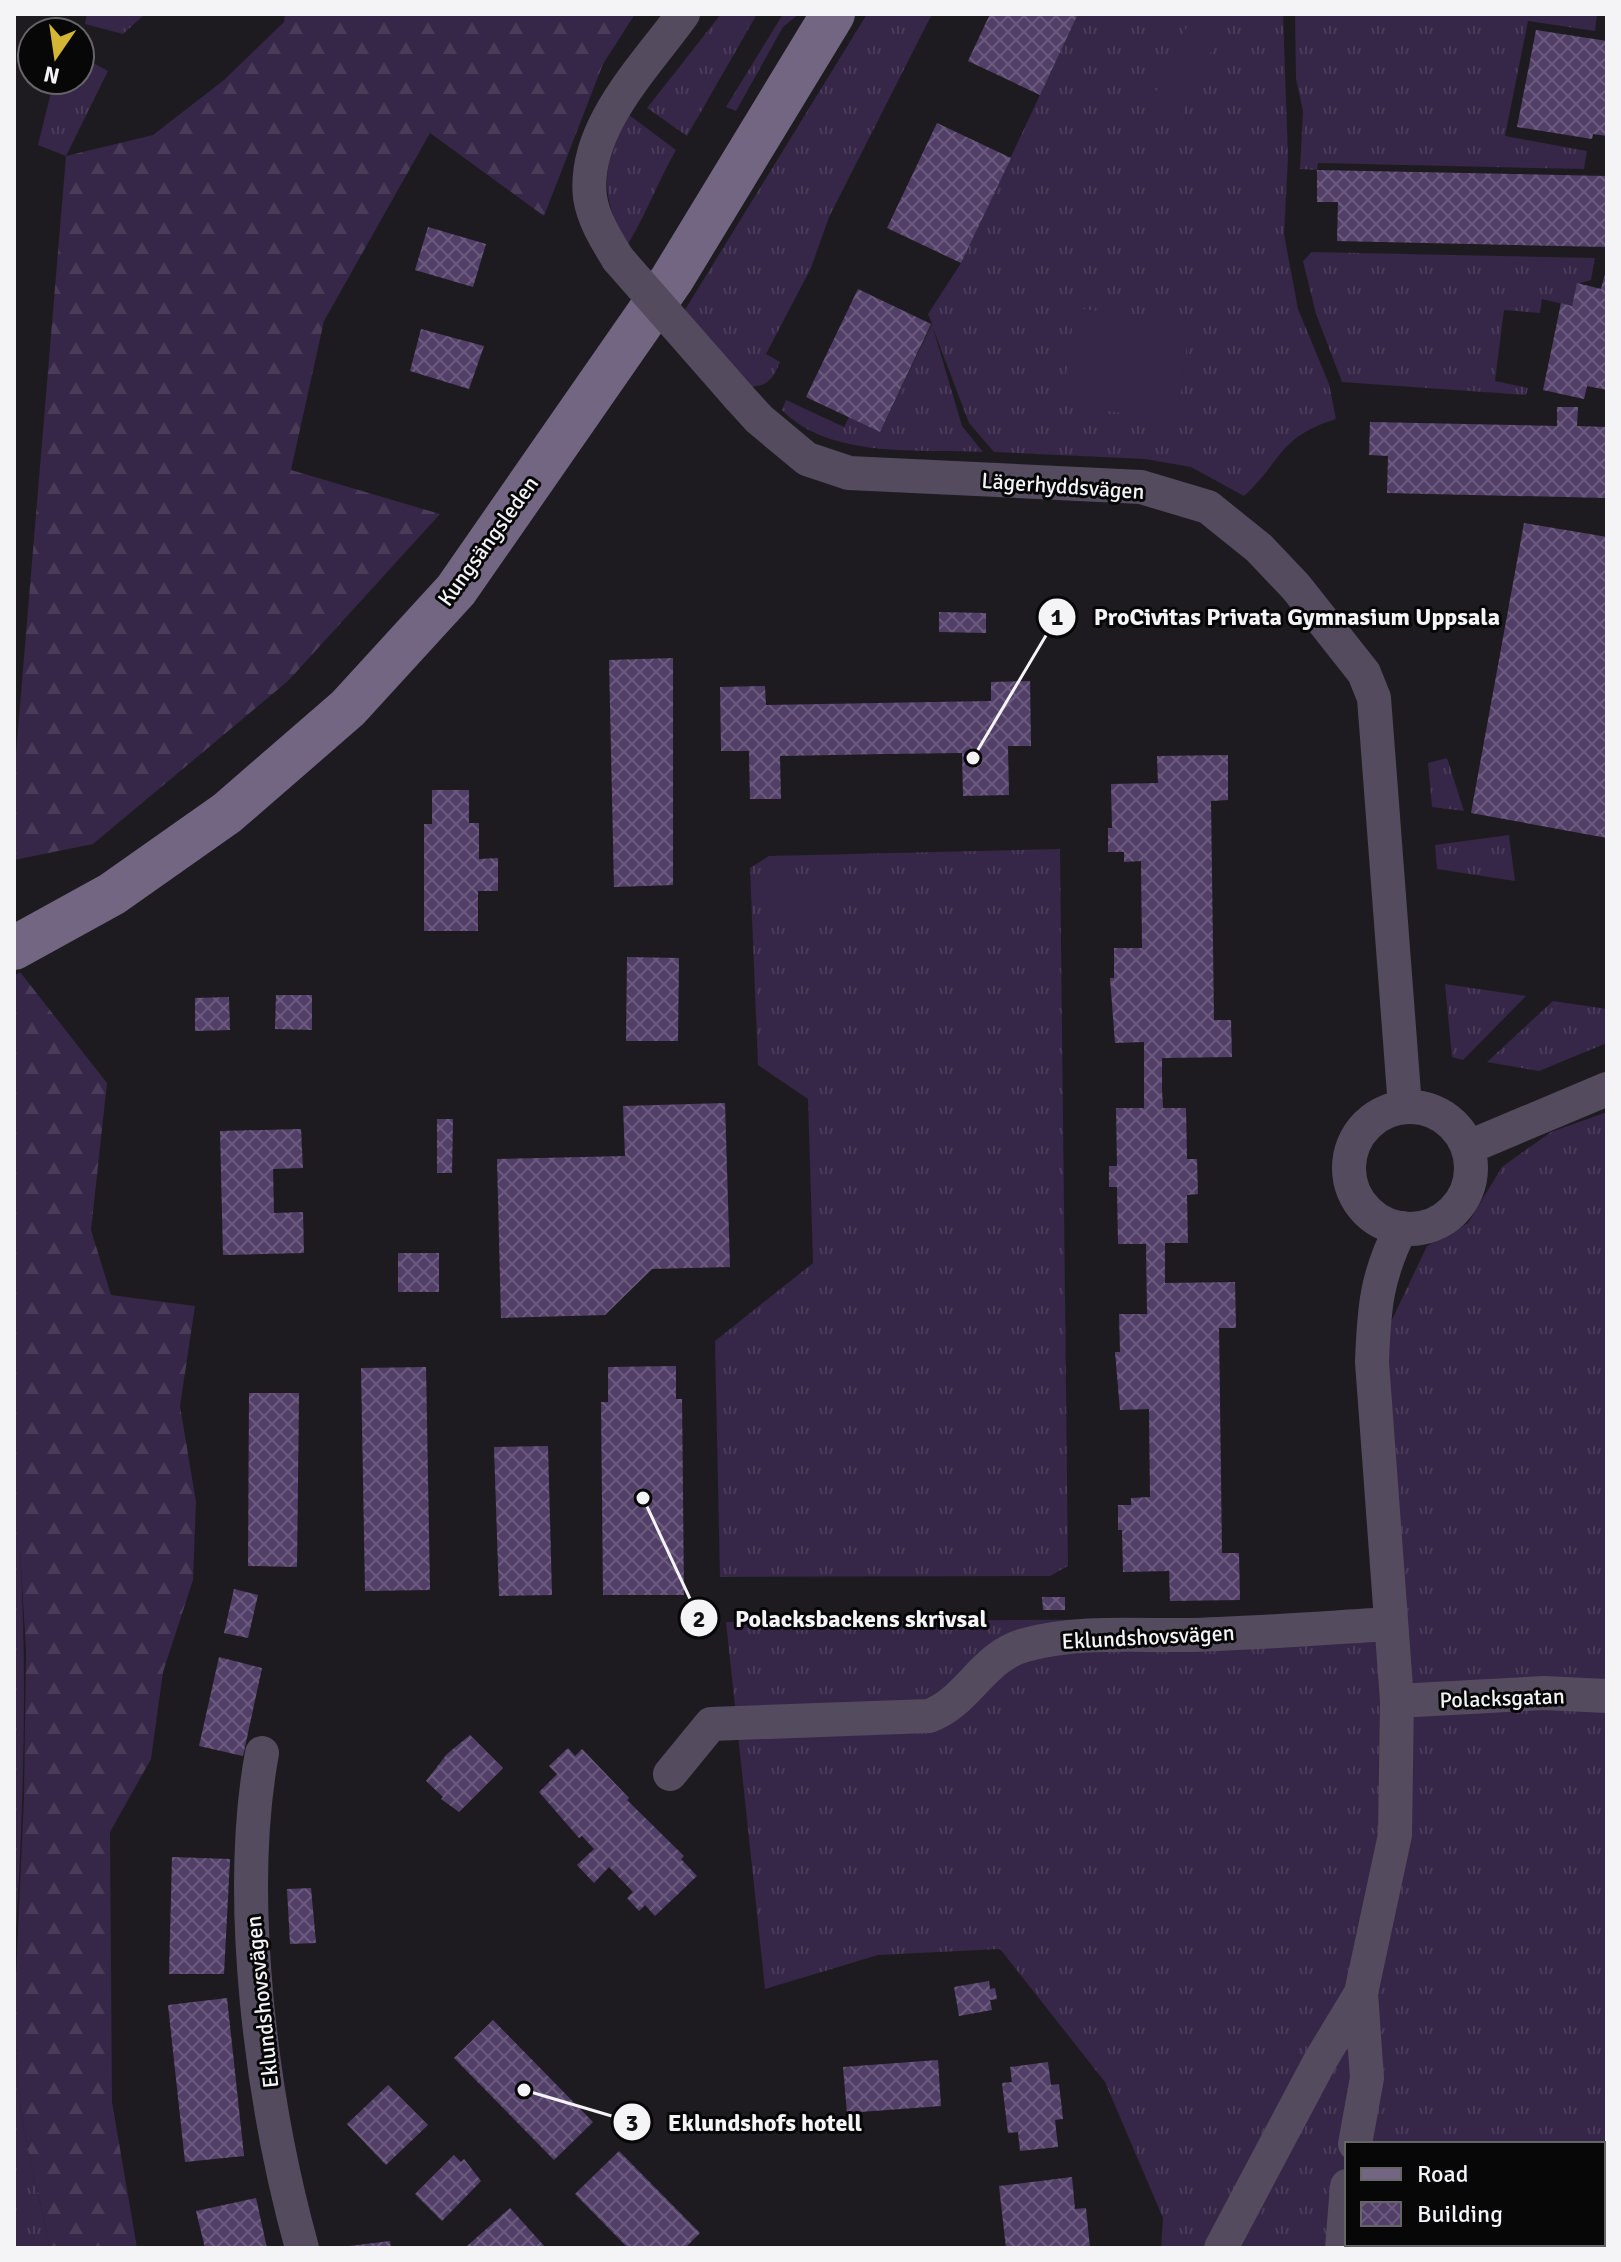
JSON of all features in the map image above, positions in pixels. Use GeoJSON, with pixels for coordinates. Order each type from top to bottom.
{"type":"FeatureCollection","features":[{"type":"Feature","properties":{"kind":"main road","name":"Kungsängsleden"},"geometry":{"type":"LineString","coordinates":[[27,941],[112,894],[227,813],[348,708],[456,590],[672,279],[833,14]]}},
{"type":"Feature","properties":{"kind":"street","name":"Lägerhyddsvägen"},"geometry":{"type":"LineString","coordinates":[[683,14],[612,114],[593,155],[590,198],[603,235],[618,259],[759,419],[807,459],[849,473],[1141,487],[1208,507],[1259,548],[1296,587],[1364,673],[1374,698],[1405,1107]]}},
{"type":"Feature","properties":{"kind":"street"},"geometry":{"type":"LineString","coordinates":[[1469,1147],[1607,1089]]}},
{"type":"Feature","properties":{"kind":"street"},"geometry":{"type":"LineString","coordinates":[[1405,1107],[1425,1109],[1445,1117],[1469,1147],[1472,1170],[1468,1191],[1444,1220],[1424,1228],[1401,1228],[1373,1217],[1359,1201],[1351,1184],[1349,1164],[1354,1144],[1366,1126],[1384,1113],[1405,1107]]}},
{"type":"Feature","properties":{"kind":"street"},"geometry":{"type":"LineString","coordinates":[[1355,2142],[1367,2078],[1361,1993],[1395,1835],[1397,1701],[1372,1362],[1373,1313],[1383,1263],[1401,1228]]}},
{"type":"Feature","properties":{"kind":"street","name":"Eklundshovsvägen"},"geometry":{"type":"LineString","coordinates":[[670,1774],[711,1724],[929,1716],[949,1708],[984,1667],[1022,1645],[1085,1636],[1197,1635],[1389,1624]]}},
{"type":"Feature","properties":{"kind":"street","name":"Polacksgatan"},"geometry":{"type":"LineString","coordinates":[[1397,1701],[1544,1693],[1607,1696]]}},
{"type":"Feature","properties":{"kind":"street","name":"Eklundshovsvägen"},"geometry":{"type":"LineString","coordinates":[[262,1753],[252,1806],[251,1922],[264,2052],[287,2194],[302,2248]]}},
{"type":"Feature","properties":{"kind":"street"},"geometry":{"type":"LineString","coordinates":[[1221,2248],[1320,2061],[1361,1993]]}},
{"type":"Feature","properties":{"kind":"street"},"geometry":{"type":"LineString","coordinates":[[1342,2248],[1345,2196]]}},
{"type":"Feature","properties":{"kind":"green space"},"geometry":{"type":"Polygon","coordinates":[[[145,14],[123,34],[96,27],[96,16],[87,16],[145,14]]]}},
{"type":"Feature","properties":{"kind":"green space"},"geometry":{"type":"Polygon","coordinates":[[[285,14],[635,14],[603,64],[544,216],[430,133],[324,321],[291,470],[440,514],[288,681],[93,844],[14,860],[14,777],[66,156],[153,135],[224,80],[284,22],[285,14]]]}},
{"type":"Feature","properties":{"kind":"green space"},"geometry":{"type":"Polygon","coordinates":[[[721,14],[757,14],[687,136],[647,108],[721,14]]]}},
{"type":"Feature","properties":{"kind":"green space"},"geometry":{"type":"Polygon","coordinates":[[[783,14],[799,14],[783,27],[736,111],[726,107],[783,14]]]}},
{"type":"Feature","properties":{"kind":"green space"},"geometry":{"type":"Polygon","coordinates":[[[867,14],[932,14],[829,217],[811,268],[766,354],[780,362],[777,369],[763,384],[745,386],[683,313],[867,14]]]}},
{"type":"Feature","properties":{"kind":"green space"},"geometry":{"type":"Polygon","coordinates":[[[1078,14],[1283,14],[1288,158],[1284,234],[1298,309],[1329,384],[1336,419],[1317,426],[1292,442],[1244,496],[1191,467],[1145,459],[994,452],[969,423],[933,328],[962,426],[983,452],[904,450],[850,444],[824,437],[802,426],[782,410],[786,400],[844,427],[849,417],[880,432],[932,324],[928,314],[961,263],[1078,14]]]}},
{"type":"Feature","properties":{"kind":"green space"},"geometry":{"type":"Polygon","coordinates":[[[1193,14],[1228,14],[1178,123],[1148,109],[1193,14]]]}},
{"type":"Feature","properties":{"kind":"green space"},"geometry":{"type":"Polygon","coordinates":[[[1295,14],[1597,14],[1595,31],[1528,21],[1505,136],[1587,151],[1584,169],[1318,163],[1317,170],[1300,169],[1303,111],[1296,79],[1295,14]]]}},
{"type":"Feature","properties":{"kind":"green space"},"geometry":{"type":"Polygon","coordinates":[[[96,64],[108,71],[96,95],[96,64]]]}},
{"type":"Feature","properties":{"kind":"green space"},"geometry":{"type":"Polygon","coordinates":[[[50,96],[96,96],[66,156],[38,145],[50,96]]]}},
{"type":"Feature","properties":{"kind":"green space"},"geometry":{"type":"Polygon","coordinates":[[[629,115],[676,150],[628,244],[612,210],[607,180],[613,149],[629,115]]]}},
{"type":"Feature","properties":{"kind":"green space"},"geometry":{"type":"Polygon","coordinates":[[[1312,252],[1595,258],[1591,280],[1577,284],[1572,306],[1542,299],[1540,313],[1504,310],[1495,381],[1528,388],[1526,395],[1342,382],[1316,314],[1303,261],[1312,252]]]}},
{"type":"Feature","properties":{"kind":"green space"},"geometry":{"type":"Polygon","coordinates":[[[1075,308],[1190,323],[1177,420],[1062,405],[1075,308]]]}},
{"type":"Feature","properties":{"kind":"green space"},"geometry":{"type":"Polygon","coordinates":[[[1447,758],[1464,811],[1432,807],[1428,763],[1447,758]]]}},
{"type":"Feature","properties":{"kind":"green space"},"geometry":{"type":"Polygon","coordinates":[[[1509,835],[1515,881],[1437,869],[1435,845],[1509,835]]]}},
{"type":"Feature","properties":{"kind":"green space"},"geometry":{"type":"Polygon","coordinates":[[[1060,849],[1068,1566],[1050,1576],[720,1577],[715,1341],[813,1263],[808,1099],[758,1065],[750,868],[769,856],[1060,849]]]}},
{"type":"Feature","properties":{"kind":"green space"},"geometry":{"type":"Polygon","coordinates":[[[770,879],[838,879],[838,918],[770,919],[770,879]]]}},
{"type":"Feature","properties":{"kind":"green space"},"geometry":{"type":"Polygon","coordinates":[[[20,972],[107,1083],[91,1230],[111,1295],[195,1306],[180,1406],[196,1502],[193,1580],[163,1672],[151,1759],[110,1832],[112,2102],[137,2248],[50,2248],[21,2116],[14,2022],[24,1796],[26,1651],[20,1550],[14,1535],[14,976],[20,972]]]}},
{"type":"Feature","properties":{"kind":"green space"},"geometry":{"type":"Polygon","coordinates":[[[1445,984],[1526,996],[1463,1060],[1452,1057],[1445,984]]]}},
{"type":"Feature","properties":{"kind":"green space"},"geometry":{"type":"Polygon","coordinates":[[[1553,1001],[1607,1009],[1607,1043],[1539,1071],[1487,1062],[1553,1001]]]}},
{"type":"Feature","properties":{"kind":"green space"},"geometry":{"type":"Polygon","coordinates":[[[1607,1112],[1607,2174],[1605,2184],[1605,2142],[1345,2142],[1345,2246],[1605,2246],[1605,2232],[1607,2248],[1161,2248],[1163,2218],[1105,2082],[1000,1949],[878,1955],[765,1989],[726,1622],[1171,1619],[1389,1624],[1372,1362],[1427,1246],[1468,1223],[1502,1167],[1551,1132],[1607,1112]]]}},
{"type":"Feature","properties":{"kind":"green space"},"geometry":{"type":"Polygon","coordinates":[[[14,1535],[20,1549],[24,1704],[14,1962],[14,1535]]]}},
{"type":"Feature","properties":{"kind":"green space"},"geometry":{"type":"Polygon","coordinates":[[[14,2022],[21,2116],[50,2248],[14,2248],[14,2022]]]}},
{"type":"Feature","properties":{"kind":"building"},"geometry":{"type":"Polygon","coordinates":[[[990,14],[1078,14],[1040,95],[968,61],[990,14]]]}},
{"type":"Feature","properties":{"kind":"building"},"geometry":{"type":"Polygon","coordinates":[[[1536,30],[1607,41],[1607,136],[1593,134],[1592,139],[1517,127],[1536,30]]]}},
{"type":"Feature","properties":{"kind":"building"},"geometry":{"type":"Polygon","coordinates":[[[937,123],[1011,158],[961,263],[887,228],[937,123]]]}},
{"type":"Feature","properties":{"kind":"building"},"geometry":{"type":"Polygon","coordinates":[[[1317,170],[1607,176],[1607,247],[1337,241],[1338,202],[1317,202],[1317,170]]]}},
{"type":"Feature","properties":{"kind":"building"},"geometry":{"type":"Polygon","coordinates":[[[428,227],[486,244],[473,287],[415,270],[428,227]]]}},
{"type":"Feature","properties":{"kind":"building"},"geometry":{"type":"Polygon","coordinates":[[[1607,267],[1607,390],[1587,386],[1584,399],[1543,390],[1561,303],[1572,306],[1577,283],[1601,289],[1607,267]]]}},
{"type":"Feature","properties":{"kind":"building"},"geometry":{"type":"Polygon","coordinates":[[[858,289],[931,324],[880,432],[806,397],[858,289]]]}},
{"type":"Feature","properties":{"kind":"building"},"geometry":{"type":"Polygon","coordinates":[[[421,329],[484,346],[469,389],[410,371],[421,329]]]}},
{"type":"Feature","properties":{"kind":"building"},"geometry":{"type":"Polygon","coordinates":[[[1557,407],[1578,407],[1577,426],[1607,427],[1607,498],[1387,493],[1388,456],[1369,455],[1370,422],[1557,426],[1557,407]]]}},
{"type":"Feature","properties":{"kind":"building"},"geometry":{"type":"Polygon","coordinates":[[[1524,523],[1607,537],[1607,838],[1471,813],[1524,523]]]}},
{"type":"Feature","properties":{"kind":"building"},"geometry":{"type":"Polygon","coordinates":[[[939,612],[986,613],[986,633],[939,632],[939,612]]]}},
{"type":"Feature","properties":{"kind":"building"},"geometry":{"type":"Polygon","coordinates":[[[673,658],[673,885],[614,887],[609,660],[673,658]]]}},
{"type":"Feature","properties":{"kind":"building"},"geometry":{"type":"Polygon","coordinates":[[[1030,681],[1031,746],[1008,746],[1009,795],[963,796],[962,753],[885,754],[780,756],[781,799],[750,799],[749,751],[721,751],[720,687],[765,686],[766,705],[991,701],[991,682],[1030,681]]]}},
{"type":"Feature","properties":{"kind":"building"},"geometry":{"type":"Polygon","coordinates":[[[1228,755],[1228,800],[1211,801],[1214,1020],[1231,1020],[1232,1057],[1162,1058],[1162,1090],[1163,1108],[1186,1108],[1187,1159],[1197,1159],[1198,1194],[1187,1195],[1188,1243],[1165,1243],[1165,1283],[1235,1282],[1236,1328],[1219,1328],[1222,1553],[1239,1553],[1240,1600],[1170,1601],[1169,1571],[1123,1572],[1122,1530],[1118,1530],[1118,1505],[1131,1505],[1131,1498],[1150,1497],[1149,1409],[1120,1410],[1115,1352],[1120,1352],[1119,1314],[1147,1314],[1146,1244],[1118,1244],[1117,1187],[1109,1187],[1109,1166],[1117,1166],[1116,1108],[1144,1108],[1144,1042],[1115,1043],[1110,978],[1114,978],[1114,948],[1142,948],[1141,861],[1124,862],[1124,852],[1108,852],[1108,828],[1112,828],[1111,784],[1158,783],[1157,756],[1228,755]]]}},
{"type":"Feature","properties":{"kind":"building"},"geometry":{"type":"Polygon","coordinates":[[[432,790],[469,790],[469,823],[479,823],[479,859],[498,858],[498,891],[478,891],[478,931],[424,931],[424,824],[432,824],[432,790]]]}},
{"type":"Feature","properties":{"kind":"building"},"geometry":{"type":"Polygon","coordinates":[[[627,957],[679,958],[678,1041],[626,1041],[627,957]]]}},
{"type":"Feature","properties":{"kind":"building"},"geometry":{"type":"Polygon","coordinates":[[[276,995],[312,995],[312,1030],[275,1029],[276,995]]]}},
{"type":"Feature","properties":{"kind":"building"},"geometry":{"type":"Polygon","coordinates":[[[229,997],[230,1030],[195,1031],[195,998],[229,997]]]}},
{"type":"Feature","properties":{"kind":"building"},"geometry":{"type":"Polygon","coordinates":[[[725,1103],[730,1267],[652,1269],[605,1315],[501,1318],[497,1159],[625,1156],[623,1106],[725,1103]]]}},
{"type":"Feature","properties":{"kind":"building"},"geometry":{"type":"Polygon","coordinates":[[[437,1119],[453,1119],[452,1173],[437,1173],[437,1119]]]}},
{"type":"Feature","properties":{"kind":"building"},"geometry":{"type":"Polygon","coordinates":[[[301,1129],[303,1168],[273,1169],[274,1213],[303,1212],[304,1253],[223,1255],[220,1131],[301,1129]]]}},
{"type":"Feature","properties":{"kind":"building"},"geometry":{"type":"Polygon","coordinates":[[[398,1253],[439,1253],[439,1292],[398,1292],[398,1253]]]}},
{"type":"Feature","properties":{"kind":"building"},"geometry":{"type":"Polygon","coordinates":[[[676,1366],[676,1399],[682,1399],[684,1595],[603,1595],[601,1402],[608,1402],[608,1367],[676,1366]]]}},
{"type":"Feature","properties":{"kind":"building"},"geometry":{"type":"Polygon","coordinates":[[[426,1367],[430,1590],[365,1591],[361,1368],[426,1367]]]}},
{"type":"Feature","properties":{"kind":"building"},"geometry":{"type":"Polygon","coordinates":[[[249,1393],[299,1393],[297,1567],[248,1566],[249,1393]]]}},
{"type":"Feature","properties":{"kind":"building"},"geometry":{"type":"Polygon","coordinates":[[[548,1446],[552,1595],[499,1596],[494,1447],[548,1446]]]}},
{"type":"Feature","properties":{"kind":"building"},"geometry":{"type":"Polygon","coordinates":[[[234,1589],[258,1595],[248,1638],[224,1633],[234,1589]]]}},
{"type":"Feature","properties":{"kind":"building"},"geometry":{"type":"Polygon","coordinates":[[[1042,1597],[1065,1597],[1065,1610],[1043,1610],[1042,1597]]]}},
{"type":"Feature","properties":{"kind":"building"},"geometry":{"type":"Polygon","coordinates":[[[219,1657],[262,1668],[243,1756],[199,1746],[219,1657]]]}},
{"type":"Feature","properties":{"kind":"building"},"geometry":{"type":"Polygon","coordinates":[[[470,1735],[503,1768],[459,1812],[441,1799],[443,1797],[426,1781],[447,1754],[470,1735]]]}},
{"type":"Feature","properties":{"kind":"building"},"geometry":{"type":"Polygon","coordinates":[[[568,1748],[575,1756],[582,1749],[629,1798],[627,1800],[684,1856],[681,1859],[697,1876],[655,1916],[645,1905],[639,1911],[627,1898],[633,1892],[609,1867],[594,1883],[577,1865],[594,1849],[582,1836],[579,1838],[539,1792],[557,1774],[549,1766],[568,1748]]]}},
{"type":"Feature","properties":{"kind":"building"},"geometry":{"type":"Polygon","coordinates":[[[172,1857],[230,1859],[224,1974],[169,1974],[172,1857]]]}},
{"type":"Feature","properties":{"kind":"building"},"geometry":{"type":"Polygon","coordinates":[[[311,1888],[316,1943],[290,1944],[287,1889],[311,1888]]]}},
{"type":"Feature","properties":{"kind":"building"},"geometry":{"type":"Polygon","coordinates":[[[989,1981],[990,1989],[995,1988],[997,1999],[990,2000],[992,2010],[959,2016],[954,1987],[989,1981]]]}},
{"type":"Feature","properties":{"kind":"building"},"geometry":{"type":"Polygon","coordinates":[[[227,1998],[244,2156],[185,2162],[168,2005],[227,1998]]]}},
{"type":"Feature","properties":{"kind":"building"},"geometry":{"type":"Polygon","coordinates":[[[493,2020],[593,2122],[554,2160],[454,2058],[493,2020]]]}},
{"type":"Feature","properties":{"kind":"building"},"geometry":{"type":"Polygon","coordinates":[[[938,2060],[941,2106],[847,2113],[843,2067],[938,2060]]]}},
{"type":"Feature","properties":{"kind":"building"},"geometry":{"type":"Polygon","coordinates":[[[1048,2062],[1051,2085],[1059,2084],[1063,2119],[1055,2120],[1058,2147],[1020,2151],[1018,2132],[1008,2133],[1002,2083],[1012,2082],[1010,2067],[1048,2062]]]}},
{"type":"Feature","properties":{"kind":"building"},"geometry":{"type":"Polygon","coordinates":[[[388,2085],[428,2125],[386,2165],[347,2124],[388,2085]]]}},
{"type":"Feature","properties":{"kind":"building"},"geometry":{"type":"Polygon","coordinates":[[[619,2151],[700,2233],[685,2248],[628,2248],[575,2194],[619,2151]]]}},
{"type":"Feature","properties":{"kind":"building"},"geometry":{"type":"Polygon","coordinates":[[[454,2155],[461,2162],[464,2159],[481,2181],[442,2221],[415,2194],[454,2155]]]}},
{"type":"Feature","properties":{"kind":"building"},"geometry":{"type":"Polygon","coordinates":[[[1072,2177],[1075,2209],[1086,2208],[1090,2248],[1006,2248],[999,2186],[1072,2177]]]}},
{"type":"Feature","properties":{"kind":"building"},"geometry":{"type":"Polygon","coordinates":[[[256,2198],[267,2248],[205,2248],[196,2211],[256,2198]]]}},
{"type":"Feature","properties":{"kind":"building"},"geometry":{"type":"Polygon","coordinates":[[[510,2208],[546,2248],[467,2246],[510,2208]]]}},
{"type":"Feature","properties":{"kind":"building"},"geometry":{"type":"Polygon","coordinates":[[[390,2241],[391,2248],[349,2248],[349,2246],[390,2241]]]}},
{"type":"Feature","properties":{"kind":"place","name":"ProCivitas Privata Gymnasium Uppsala"},"geometry":{"type":"Point","coordinates":[973,758]}},
{"type":"Feature","properties":{"kind":"place","name":"Polacksbackens skrivsal"},"geometry":{"type":"Point","coordinates":[643,1498]}},
{"type":"Feature","properties":{"kind":"place","name":"Eklundshofs hotell"},"geometry":{"type":"Point","coordinates":[524,2090]}}]}
